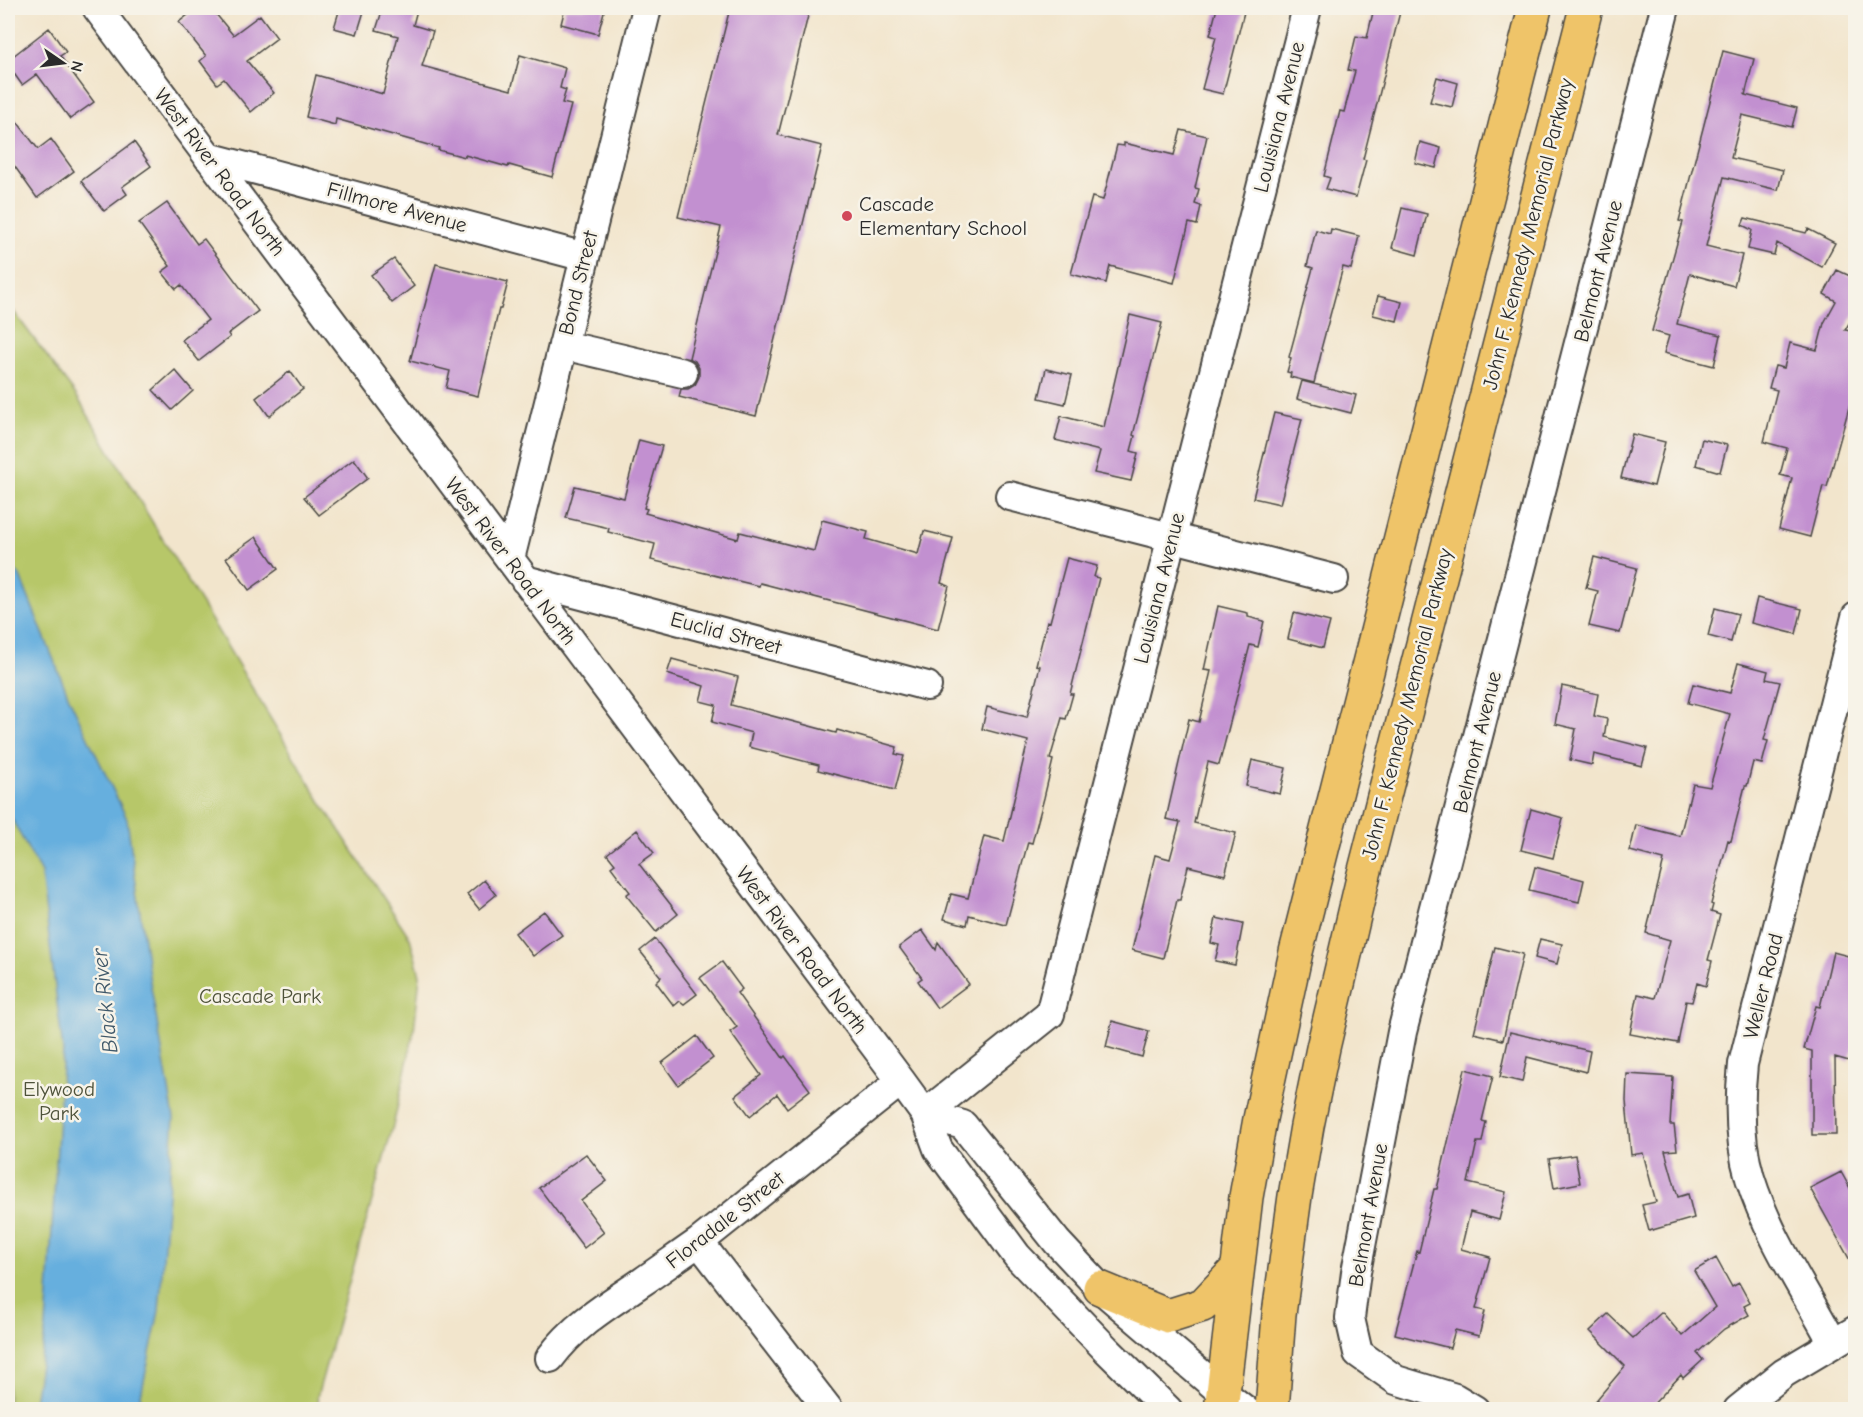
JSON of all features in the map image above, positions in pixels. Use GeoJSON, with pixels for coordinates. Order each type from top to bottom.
{"type":"FeatureCollection","features":[{"type":"Feature","properties":{"kind":"highway"},"geometry":{"type":"LineString","coordinates":[[1230,1404],[1237,1269],[1246,1197],[1260,1119],[1296,952],[1535,8]]}},
{"type":"Feature","properties":{"kind":"highway","name":"John F. Kennedy Memorial Parkway"},"geometry":{"type":"LineString","coordinates":[[1272,1410],[1279,1314],[1295,1196],[1323,1048],[1363,878],[1586,8]]}},
{"type":"Feature","properties":{"kind":"highway"},"geometry":{"type":"LineString","coordinates":[[1100,1287],[1168,1316],[1203,1305],[1237,1269]]}},
{"type":"Feature","properties":{"kind":"street","name":"West River Road North"},"geometry":{"type":"LineString","coordinates":[[97,8],[901,1081],[925,1114],[938,1149],[1017,1256],[1168,1410]]}},
{"type":"Feature","properties":{"kind":"street","name":"Bond Street"},"geometry":{"type":"LineString","coordinates":[[517,570],[563,345],[647,8]]}},
{"type":"Feature","properties":{"kind":"street","name":"Louisiana Avenue"},"geometry":{"type":"LineString","coordinates":[[925,1114],[1050,1014],[1307,8]]}},
{"type":"Feature","properties":{"kind":"street","name":"Belmont Avenue"},"geometry":{"type":"LineString","coordinates":[[1475,1410],[1455,1398],[1396,1380],[1358,1353],[1350,1318],[1356,1272],[1402,1032],[1665,8]]}},
{"type":"Feature","properties":{"kind":"street","name":"Fillmore Avenue"},"geometry":{"type":"LineString","coordinates":[[208,157],[585,257]]}},
{"type":"Feature","properties":{"kind":"street"},"geometry":{"type":"LineString","coordinates":[[563,345],[683,373]]}},
{"type":"Feature","properties":{"kind":"street"},"geometry":{"type":"LineString","coordinates":[[1010,496],[1334,579]]}},
{"type":"Feature","properties":{"kind":"street","name":"Euclid Street"},"geometry":{"type":"LineString","coordinates":[[517,570],[927,686]]}},
{"type":"Feature","properties":{"kind":"street","name":"Weller Road"},"geometry":{"type":"LineString","coordinates":[[1844,1336],[1772,1230],[1757,1198],[1744,1154],[1740,1087],[1743,1064],[1856,617]]}},
{"type":"Feature","properties":{"kind":"street","name":"Floradale Street"},"geometry":{"type":"LineString","coordinates":[[550,1358],[571,1333],[597,1311],[667,1266],[699,1242],[901,1081]]}},
{"type":"Feature","properties":{"kind":"street"},"geometry":{"type":"LineString","coordinates":[[925,1114],[963,1125],[1057,1242],[1100,1287],[1230,1404]]}},
{"type":"Feature","properties":{"kind":"street"},"geometry":{"type":"LineString","coordinates":[[699,1242],[829,1410]]}},
{"type":"Feature","properties":{"kind":"street"},"geometry":{"type":"LineString","coordinates":[[1738,1410],[1784,1373],[1844,1336]]}},
{"type":"Feature","properties":{"kind":"green space","name":"Cascade Park"},"geometry":{"type":"Polygon","coordinates":[[[8,304],[76,395],[322,804],[410,938],[420,975],[414,1031],[394,1122],[317,1397],[320,1409],[8,1409],[8,304]]]}},
{"type":"Feature","properties":{"kind":"water","name":"Black River"},"geometry":{"type":"Polygon","coordinates":[[[8,564],[19,574],[70,700],[127,819],[149,976],[174,1118],[159,1311],[138,1409],[33,1409],[46,1326],[63,1051],[41,873],[8,812],[8,564]]]}},
{"type":"Feature","properties":{"kind":"building"},"geometry":{"type":"Polygon","coordinates":[[[197,8],[211,8],[233,35],[260,15],[277,38],[247,61],[274,93],[251,112],[224,79],[217,84],[200,61],[206,56],[179,22],[197,8]]]}},
{"type":"Feature","properties":{"kind":"building"},"geometry":{"type":"Polygon","coordinates":[[[340,8],[365,8],[357,34],[334,28],[340,8]]]}},
{"type":"Feature","properties":{"kind":"building"},"geometry":{"type":"Polygon","coordinates":[[[383,8],[417,10],[413,25],[433,31],[422,66],[511,90],[520,55],[565,68],[560,88],[566,90],[562,103],[571,105],[552,177],[438,150],[439,148],[336,119],[335,125],[306,117],[316,75],[383,94],[398,36],[376,30],[383,8]]]}},
{"type":"Feature","properties":{"kind":"building"},"geometry":{"type":"Polygon","coordinates":[[[565,8],[605,8],[598,34],[561,24],[565,8]]]}},
{"type":"Feature","properties":{"kind":"building"},"geometry":{"type":"Polygon","coordinates":[[[730,8],[810,8],[778,135],[822,146],[756,416],[679,397],[681,389],[688,389],[695,385],[699,377],[699,368],[695,361],[689,358],[721,227],[678,217],[730,8]]]}},
{"type":"Feature","properties":{"kind":"building"},"geometry":{"type":"Polygon","coordinates":[[[1217,8],[1244,12],[1223,94],[1202,89],[1216,37],[1210,35],[1217,8]]]}},
{"type":"Feature","properties":{"kind":"building"},"geometry":{"type":"Polygon","coordinates":[[[1374,8],[1401,8],[1363,159],[1366,160],[1356,197],[1326,189],[1330,178],[1324,176],[1340,111],[1344,112],[1355,71],[1348,70],[1356,36],[1367,38],[1374,8]]]}},
{"type":"Feature","properties":{"kind":"building"},"geometry":{"type":"Polygon","coordinates":[[[49,28],[66,52],[60,56],[94,102],[70,119],[37,74],[22,85],[8,65],[8,60],[49,28]]]}},
{"type":"Feature","properties":{"kind":"building"},"geometry":{"type":"Polygon","coordinates":[[[1723,51],[1754,59],[1745,95],[1797,108],[1792,127],[1742,115],[1731,158],[1783,170],[1778,190],[1724,177],[1706,246],[1742,255],[1734,286],[1690,274],[1677,324],[1721,335],[1714,366],[1664,353],[1669,336],[1652,331],[1683,222],[1679,221],[1723,51]]]}},
{"type":"Feature","properties":{"kind":"building"},"geometry":{"type":"Polygon","coordinates":[[[1437,77],[1458,83],[1452,107],[1430,102],[1437,77]]]}},
{"type":"Feature","properties":{"kind":"building"},"geometry":{"type":"Polygon","coordinates":[[[8,110],[38,149],[51,139],[74,171],[37,198],[8,157],[8,110]]]}},
{"type":"Feature","properties":{"kind":"building"},"geometry":{"type":"Polygon","coordinates":[[[1181,130],[1207,136],[1195,188],[1199,189],[1195,204],[1201,206],[1197,225],[1189,223],[1174,283],[1110,266],[1106,283],[1071,274],[1092,197],[1103,200],[1117,145],[1124,146],[1124,143],[1174,155],[1181,130]]]}},
{"type":"Feature","properties":{"kind":"building"},"geometry":{"type":"Polygon","coordinates":[[[134,142],[151,166],[122,187],[127,194],[104,211],[81,181],[134,142]]]}},
{"type":"Feature","properties":{"kind":"building"},"geometry":{"type":"Polygon","coordinates":[[[1420,142],[1441,148],[1436,168],[1415,163],[1420,142]]]}},
{"type":"Feature","properties":{"kind":"building"},"geometry":{"type":"Polygon","coordinates":[[[167,203],[197,244],[204,239],[258,311],[228,334],[230,337],[199,361],[182,340],[208,320],[181,285],[176,289],[162,272],[170,266],[139,223],[167,203]]]}},
{"type":"Feature","properties":{"kind":"building"},"geometry":{"type":"Polygon","coordinates":[[[1402,208],[1427,214],[1417,255],[1392,248],[1402,208]]]}},
{"type":"Feature","properties":{"kind":"building"},"geometry":{"type":"Polygon","coordinates":[[[1745,218],[1806,233],[1808,229],[1835,243],[1822,267],[1777,243],[1774,255],[1748,249],[1752,230],[1742,225],[1745,218]]]}},
{"type":"Feature","properties":{"kind":"building"},"geometry":{"type":"Polygon","coordinates":[[[1331,229],[1359,236],[1351,269],[1343,267],[1314,383],[1290,377],[1291,373],[1287,372],[1313,268],[1307,266],[1316,230],[1330,234],[1331,229]]]}},
{"type":"Feature","properties":{"kind":"building"},"geometry":{"type":"Polygon","coordinates":[[[394,259],[414,286],[392,303],[371,275],[394,259]]]}},
{"type":"Feature","properties":{"kind":"building"},"geometry":{"type":"Polygon","coordinates":[[[436,264],[508,282],[501,309],[499,309],[478,396],[446,388],[450,371],[410,361],[436,264]]]}},
{"type":"Feature","properties":{"kind":"building"},"geometry":{"type":"Polygon","coordinates":[[[1856,266],[1856,312],[1845,330],[1856,332],[1856,382],[1827,487],[1823,486],[1810,537],[1779,529],[1792,478],[1780,475],[1787,448],[1764,442],[1777,390],[1769,388],[1775,366],[1784,368],[1790,343],[1817,350],[1824,323],[1836,301],[1824,294],[1837,270],[1850,276],[1856,266]]]}},
{"type":"Feature","properties":{"kind":"building"},"geometry":{"type":"Polygon","coordinates":[[[1378,296],[1402,302],[1397,321],[1373,315],[1378,296]]]}},
{"type":"Feature","properties":{"kind":"building"},"geometry":{"type":"Polygon","coordinates":[[[1130,315],[1162,323],[1133,435],[1135,436],[1131,451],[1138,453],[1131,481],[1094,473],[1100,451],[1055,440],[1061,416],[1104,427],[1130,315]]]}},
{"type":"Feature","properties":{"kind":"building"},"geometry":{"type":"Polygon","coordinates":[[[1046,369],[1072,375],[1065,404],[1039,398],[1046,369]]]}},
{"type":"Feature","properties":{"kind":"building"},"geometry":{"type":"Polygon","coordinates":[[[175,370],[193,391],[172,410],[153,390],[175,370]]]}},
{"type":"Feature","properties":{"kind":"building"},"geometry":{"type":"Polygon","coordinates":[[[290,371],[303,389],[269,416],[256,398],[290,371]]]}},
{"type":"Feature","properties":{"kind":"building"},"geometry":{"type":"Polygon","coordinates":[[[1302,381],[1356,395],[1351,413],[1297,399],[1302,381]]]}},
{"type":"Feature","properties":{"kind":"building"},"geometry":{"type":"Polygon","coordinates":[[[1274,413],[1302,419],[1280,504],[1253,498],[1274,413]]]}},
{"type":"Feature","properties":{"kind":"building"},"geometry":{"type":"Polygon","coordinates":[[[1632,434],[1665,442],[1654,486],[1621,478],[1632,434]]]}},
{"type":"Feature","properties":{"kind":"building"},"geometry":{"type":"Polygon","coordinates":[[[1702,439],[1727,445],[1720,472],[1696,465],[1702,439]]]}},
{"type":"Feature","properties":{"kind":"building"},"geometry":{"type":"Polygon","coordinates":[[[639,440],[662,446],[644,508],[647,509],[645,513],[738,539],[740,532],[814,551],[822,520],[868,532],[866,539],[918,554],[924,531],[953,538],[941,583],[949,586],[938,629],[760,583],[759,586],[651,560],[655,544],[608,532],[609,528],[566,518],[575,486],[624,498],[639,440]]]}},
{"type":"Feature","properties":{"kind":"building"},"geometry":{"type":"Polygon","coordinates":[[[354,459],[368,478],[319,515],[304,497],[354,459]]]}},
{"type":"Feature","properties":{"kind":"building"},"geometry":{"type":"Polygon","coordinates":[[[256,537],[278,569],[249,590],[226,558],[256,537]]]}},
{"type":"Feature","properties":{"kind":"building"},"geometry":{"type":"Polygon","coordinates":[[[1594,557],[1637,568],[1620,633],[1589,626],[1598,591],[1586,588],[1594,557]]]}},
{"type":"Feature","properties":{"kind":"building"},"geometry":{"type":"Polygon","coordinates":[[[1067,558],[1097,566],[1094,577],[1099,578],[1070,694],[1073,694],[1066,719],[1062,718],[1050,759],[1053,760],[1044,798],[1032,843],[1028,842],[1006,925],[969,915],[967,925],[944,919],[951,894],[968,898],[984,836],[1004,841],[1028,741],[982,729],[987,707],[1027,717],[1040,666],[1036,665],[1047,621],[1050,622],[1067,558]]]}},
{"type":"Feature","properties":{"kind":"building"},"geometry":{"type":"Polygon","coordinates":[[[1757,598],[1802,609],[1796,634],[1751,623],[1757,598]]]}},
{"type":"Feature","properties":{"kind":"building"},"geometry":{"type":"Polygon","coordinates":[[[1218,606],[1248,613],[1248,617],[1264,621],[1258,647],[1250,645],[1219,765],[1208,762],[1194,823],[1236,833],[1225,875],[1188,866],[1163,958],[1132,950],[1155,855],[1170,859],[1180,822],[1166,819],[1189,719],[1199,722],[1211,671],[1204,670],[1218,606]]]}},
{"type":"Feature","properties":{"kind":"building"},"geometry":{"type":"Polygon","coordinates":[[[1715,608],[1738,614],[1731,642],[1708,636],[1715,608]]]}},
{"type":"Feature","properties":{"kind":"building"},"geometry":{"type":"Polygon","coordinates":[[[1294,613],[1330,622],[1323,648],[1288,639],[1294,613]]]}},
{"type":"Feature","properties":{"kind":"building"},"geometry":{"type":"Polygon","coordinates":[[[672,659],[738,677],[731,705],[897,747],[895,754],[904,756],[895,790],[818,770],[819,765],[749,747],[752,733],[712,722],[716,705],[700,701],[704,686],[667,674],[672,659]]]}},
{"type":"Feature","properties":{"kind":"building"},"geometry":{"type":"Polygon","coordinates":[[[1738,663],[1768,671],[1766,679],[1780,682],[1764,740],[1768,741],[1762,764],[1753,762],[1731,841],[1728,840],[1711,904],[1713,905],[1711,912],[1720,915],[1708,960],[1712,961],[1706,986],[1697,983],[1692,1002],[1686,1001],[1678,1043],[1630,1034],[1638,994],[1655,998],[1670,940],[1646,933],[1664,860],[1630,851],[1636,825],[1680,836],[1693,784],[1710,787],[1730,714],[1688,703],[1693,684],[1730,693],[1738,663]]]}},
{"type":"Feature","properties":{"kind":"building"},"geometry":{"type":"Polygon","coordinates":[[[1562,686],[1598,694],[1594,716],[1607,719],[1604,737],[1647,748],[1642,766],[1594,754],[1592,765],[1570,760],[1576,729],[1555,724],[1562,686]]]}},
{"type":"Feature","properties":{"kind":"building"},"geometry":{"type":"Polygon","coordinates":[[[1252,760],[1286,768],[1280,794],[1246,786],[1252,760]]]}},
{"type":"Feature","properties":{"kind":"building"},"geometry":{"type":"Polygon","coordinates":[[[1531,809],[1563,818],[1553,858],[1521,850],[1531,809]]]}},
{"type":"Feature","properties":{"kind":"building"},"geometry":{"type":"Polygon","coordinates":[[[637,830],[654,853],[639,864],[678,914],[656,932],[626,895],[630,892],[611,867],[615,864],[607,854],[637,830]]]}},
{"type":"Feature","properties":{"kind":"building"},"geometry":{"type":"Polygon","coordinates":[[[1535,867],[1584,880],[1579,902],[1529,890],[1535,867]]]}},
{"type":"Feature","properties":{"kind":"building"},"geometry":{"type":"Polygon","coordinates":[[[484,880],[496,895],[479,909],[467,894],[484,880]]]}},
{"type":"Feature","properties":{"kind":"building"},"geometry":{"type":"Polygon","coordinates":[[[544,911],[562,935],[533,956],[515,933],[544,911]]]}},
{"type":"Feature","properties":{"kind":"building"},"geometry":{"type":"Polygon","coordinates":[[[1216,918],[1243,924],[1235,965],[1215,961],[1219,945],[1211,943],[1216,918]]]}},
{"type":"Feature","properties":{"kind":"building"},"geometry":{"type":"Polygon","coordinates":[[[922,930],[936,950],[938,942],[969,984],[937,1008],[918,981],[922,978],[899,947],[922,930]]]}},
{"type":"Feature","properties":{"kind":"building"},"geometry":{"type":"Polygon","coordinates":[[[655,939],[697,994],[684,1004],[680,1001],[674,1006],[656,982],[661,977],[640,951],[655,939]]]}},
{"type":"Feature","properties":{"kind":"building"},"geometry":{"type":"Polygon","coordinates":[[[1540,939],[1562,944],[1557,964],[1535,958],[1540,939]]]}},
{"type":"Feature","properties":{"kind":"building"},"geometry":{"type":"Polygon","coordinates":[[[1495,947],[1523,954],[1503,1040],[1474,1033],[1495,947]]]}},
{"type":"Feature","properties":{"kind":"building"},"geometry":{"type":"Polygon","coordinates":[[[1833,952],[1856,958],[1856,1037],[1849,1061],[1835,1057],[1836,1135],[1812,1135],[1812,1051],[1804,1049],[1816,1006],[1820,1007],[1833,952]]]}},
{"type":"Feature","properties":{"kind":"building"},"geometry":{"type":"Polygon","coordinates":[[[722,962],[742,989],[737,993],[783,1058],[785,1056],[810,1090],[787,1108],[777,1094],[750,1116],[735,1096],[761,1075],[730,1032],[737,1027],[700,978],[722,962]]]}},
{"type":"Feature","properties":{"kind":"building"},"geometry":{"type":"Polygon","coordinates":[[[1112,1021],[1149,1031],[1142,1057],[1106,1047],[1112,1021]]]}},
{"type":"Feature","properties":{"kind":"building"},"geometry":{"type":"Polygon","coordinates":[[[1510,1032],[1590,1051],[1586,1072],[1527,1057],[1522,1082],[1500,1077],[1510,1032]]]}},
{"type":"Feature","properties":{"kind":"building"},"geometry":{"type":"Polygon","coordinates":[[[697,1036],[713,1058],[678,1085],[662,1063],[697,1036]]]}},
{"type":"Feature","properties":{"kind":"building"},"geometry":{"type":"Polygon","coordinates":[[[1465,1069],[1493,1076],[1482,1121],[1486,1122],[1482,1142],[1477,1142],[1468,1183],[1506,1192],[1499,1220],[1470,1212],[1461,1249],[1490,1257],[1476,1309],[1485,1311],[1479,1336],[1455,1330],[1450,1348],[1395,1334],[1417,1251],[1419,1252],[1434,1189],[1437,1189],[1465,1069]]]}},
{"type":"Feature","properties":{"kind":"building"},"geometry":{"type":"Polygon","coordinates":[[[1627,1074],[1673,1077],[1670,1125],[1674,1125],[1677,1150],[1665,1151],[1678,1197],[1688,1194],[1694,1218],[1649,1231],[1642,1205],[1656,1202],[1643,1153],[1631,1155],[1626,1101],[1627,1074]]]}},
{"type":"Feature","properties":{"kind":"building"},"geometry":{"type":"Polygon","coordinates":[[[586,1154],[607,1181],[581,1201],[604,1232],[584,1248],[539,1188],[586,1154]]]}},
{"type":"Feature","properties":{"kind":"building"},"geometry":{"type":"Polygon","coordinates":[[[1575,1155],[1580,1183],[1554,1188],[1549,1159],[1575,1155]]]}},
{"type":"Feature","properties":{"kind":"building"},"geometry":{"type":"Polygon","coordinates":[[[1841,1172],[1856,1199],[1856,1271],[1810,1188],[1841,1172]]]}},
{"type":"Feature","properties":{"kind":"building"},"geometry":{"type":"Polygon","coordinates":[[[1716,1258],[1732,1287],[1739,1283],[1750,1303],[1744,1306],[1749,1315],[1724,1329],[1697,1353],[1703,1360],[1683,1378],[1681,1375],[1648,1410],[1588,1410],[1625,1366],[1590,1331],[1608,1314],[1633,1338],[1662,1312],[1682,1336],[1715,1307],[1694,1271],[1716,1258]]]}},
{"type":"Feature","properties":{"kind":"place","name":"Cascade Elementary School"},"geometry":{"type":"Point","coordinates":[847,216]}},
{"type":"Feature","properties":{"kind":"park label","name":"Elywood Park"},"geometry":{"type":"Point","coordinates":[59,1101]}}]}
